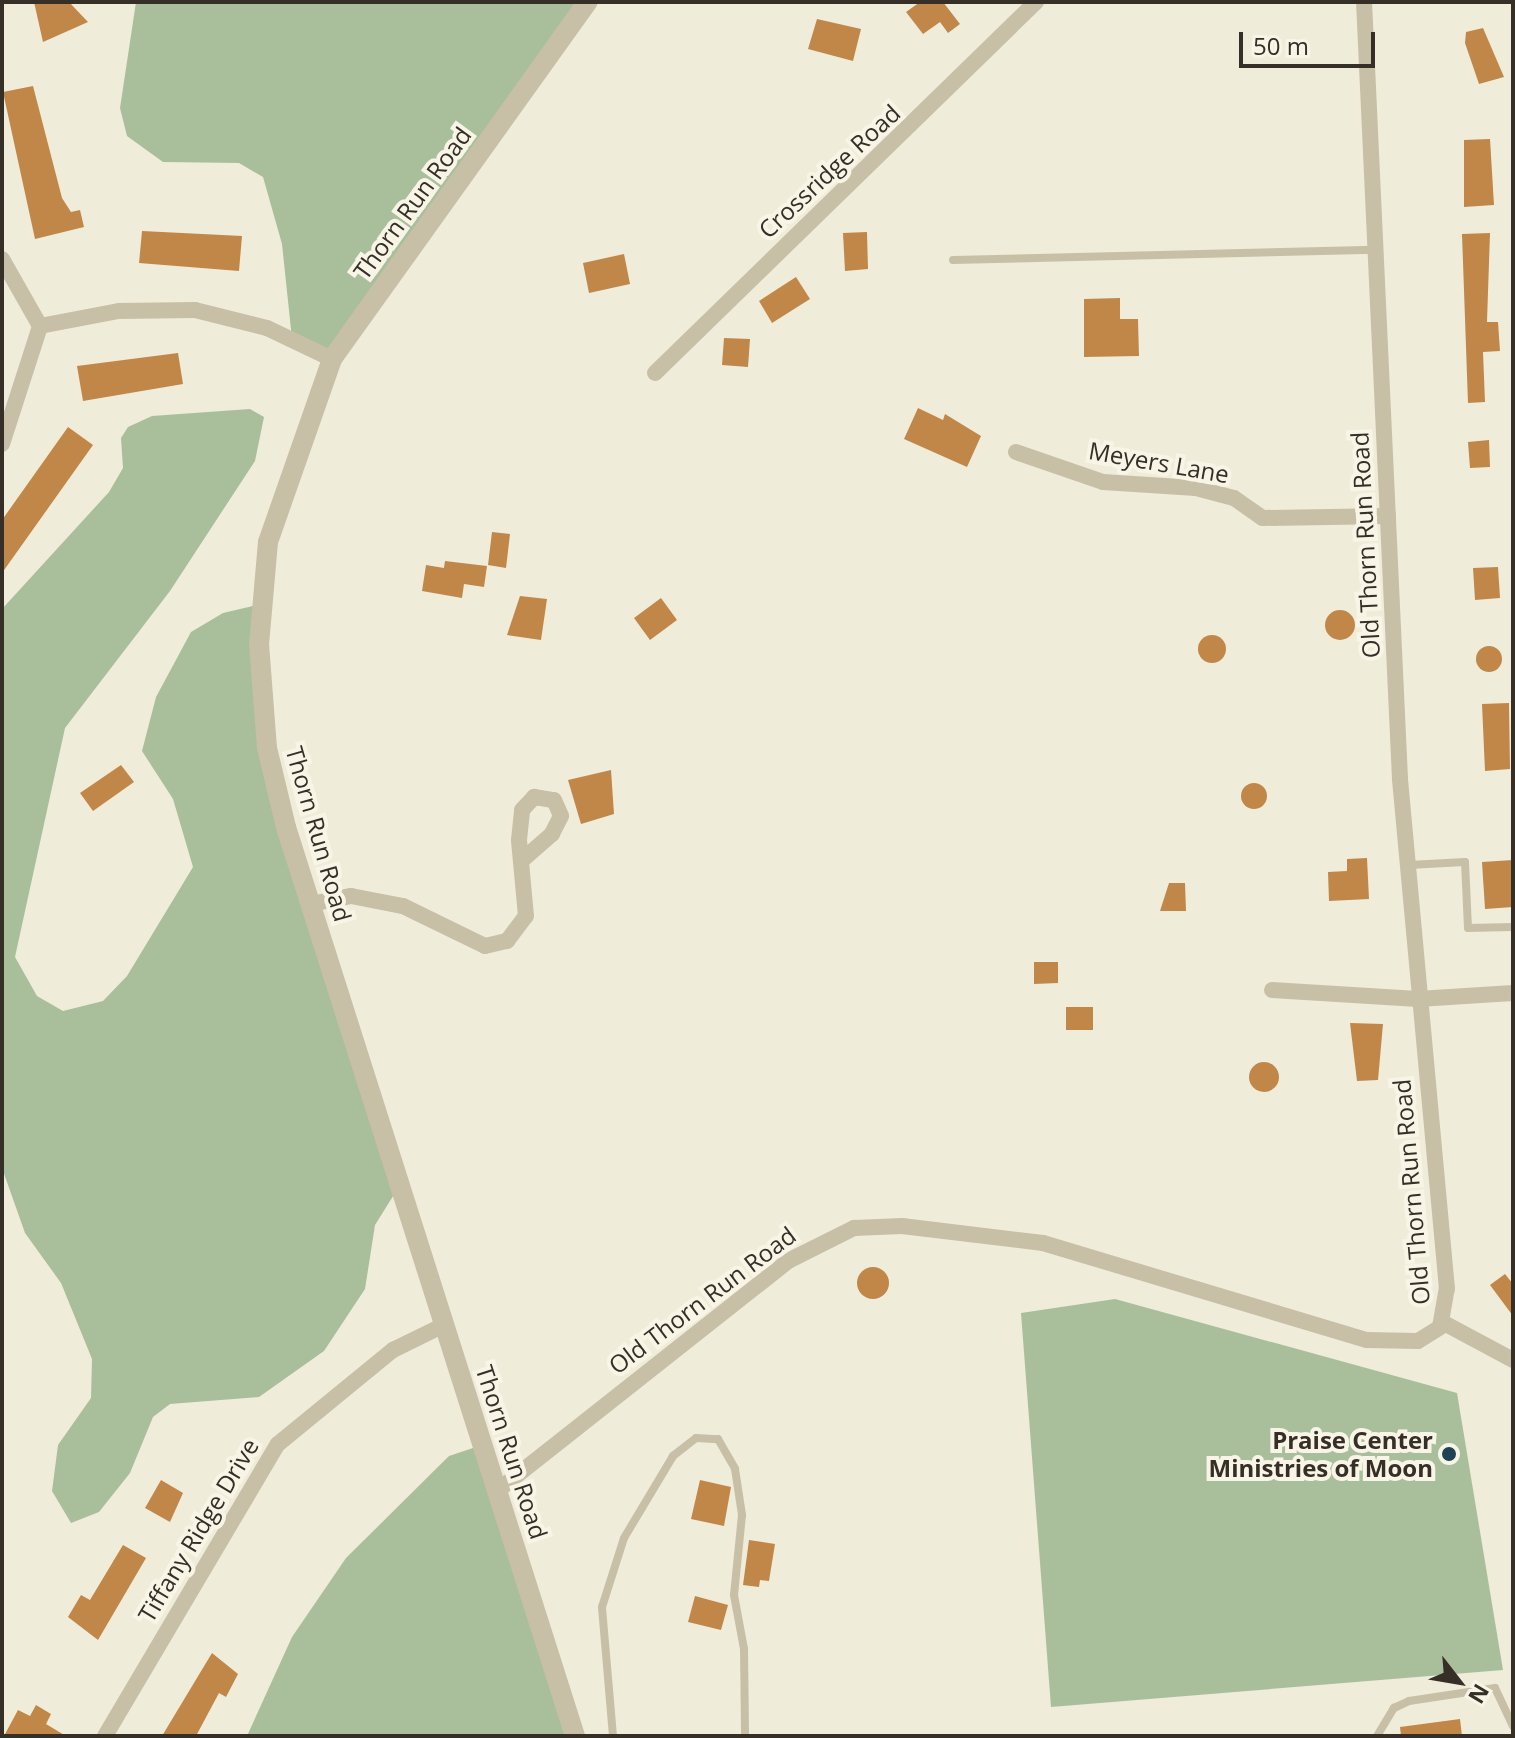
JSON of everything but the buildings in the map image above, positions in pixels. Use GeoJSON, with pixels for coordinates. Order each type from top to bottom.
{"type":"FeatureCollection","features":[{"type":"Feature","properties":{"kind":"street","name":"Thorn Run Road"},"geometry":{"type":"LineString","coordinates":[[575,1736],[311,904],[267,748],[261,604],[286,475],[332,359],[588,2]]}},
{"type":"Feature","properties":{"kind":"street","name":"Crossridge Road"},"geometry":{"type":"LineString","coordinates":[[655,373],[1036,2]]}},
{"type":"Feature","properties":{"kind":"street","name":"Old Thorn Run Road"},"geometry":{"type":"LineString","coordinates":[[497,1491],[788,1261],[854,1228],[902,1226],[1055,1245],[1367,1340],[1418,1341],[1442,1322],[1447,1289],[1408,865],[1364,2]]}},
{"type":"Feature","properties":{"kind":"street"},"geometry":{"type":"LineString","coordinates":[[2,259],[40,326],[2,444]]}},
{"type":"Feature","properties":{"kind":"street"},"geometry":{"type":"LineString","coordinates":[[40,326],[132,310],[195,310],[267,328],[332,359]]}},
{"type":"Feature","properties":{"kind":"street","name":"Meyers Lane"},"geometry":{"type":"LineString","coordinates":[[1016,452],[1103,482],[1196,488],[1234,498],[1263,518],[1388,516]]}},
{"type":"Feature","properties":{"kind":"street"},"geometry":{"type":"LineString","coordinates":[[311,904],[351,896],[403,906],[485,946],[507,941],[526,916],[521,861]]}},
{"type":"Feature","properties":{"kind":"street"},"geometry":{"type":"LineString","coordinates":[[1272,990],[1418,999],[1513,993]]}},
{"type":"Feature","properties":{"kind":"street"},"geometry":{"type":"LineString","coordinates":[[1442,1322],[1513,1360]]}},
{"type":"Feature","properties":{"kind":"street","name":"Tiffany Ridge Drive"},"geometry":{"type":"LineString","coordinates":[[105,1736],[278,1444],[393,1350],[444,1325]]}},
{"type":"Feature","properties":{"kind":"lane"},"geometry":{"type":"LineString","coordinates":[[953,260],[1375,250]]}},
{"type":"Feature","properties":{"kind":"lane"},"geometry":{"type":"LineString","coordinates":[[1408,865],[1465,862],[1468,928],[1513,927]]}},
{"type":"Feature","properties":{"kind":"lane"},"geometry":{"type":"LineString","coordinates":[[613,1736],[602,1607],[624,1538],[673,1456],[696,1438],[718,1439],[735,1469],[742,1515],[734,1595],[744,1649],[745,1736]]}},
{"type":"Feature","properties":{"kind":"lane"},"geometry":{"type":"LineString","coordinates":[[1377,1736],[1394,1708],[1409,1701],[1495,1688],[1513,1726]]}},
{"type":"Feature","properties":{"kind":"green space"},"geometry":{"type":"Polygon","coordinates":[[[136,2],[588,2],[332,359],[292,339],[282,244],[263,177],[239,163],[163,162],[127,136],[120,108],[136,2]]]}},
{"type":"Feature","properties":{"kind":"green space"},"geometry":{"type":"Polygon","coordinates":[[[250,409],[264,417],[255,461],[170,591],[65,728],[15,957],[37,996],[63,1011],[103,1001],[127,976],[193,867],[173,799],[142,751],[156,697],[191,632],[223,613],[261,604],[262,713],[400,1185],[375,1225],[365,1289],[324,1351],[259,1397],[170,1404],[153,1417],[130,1473],[99,1512],[71,1523],[52,1491],[58,1445],[91,1398],[92,1359],[61,1283],[25,1233],[2,1168],[2,609],[109,492],[123,468],[121,438],[128,427],[152,416],[250,409]]]}},
{"type":"Feature","properties":{"kind":"green space"},"geometry":{"type":"Polygon","coordinates":[[[1115,1299],[1457,1393],[1503,1670],[1051,1707],[1021,1313],[1115,1299]]]}},
{"type":"Feature","properties":{"kind":"green space"},"geometry":{"type":"Polygon","coordinates":[[[482,1445],[575,1736],[247,1736],[292,1637],[346,1558],[449,1456],[482,1445]]]}},
{"type":"Feature","properties":{"kind":"place","name":"Praise Center Ministries of Moon"},"geometry":{"type":"Point","coordinates":[1449,1454]}}]}
